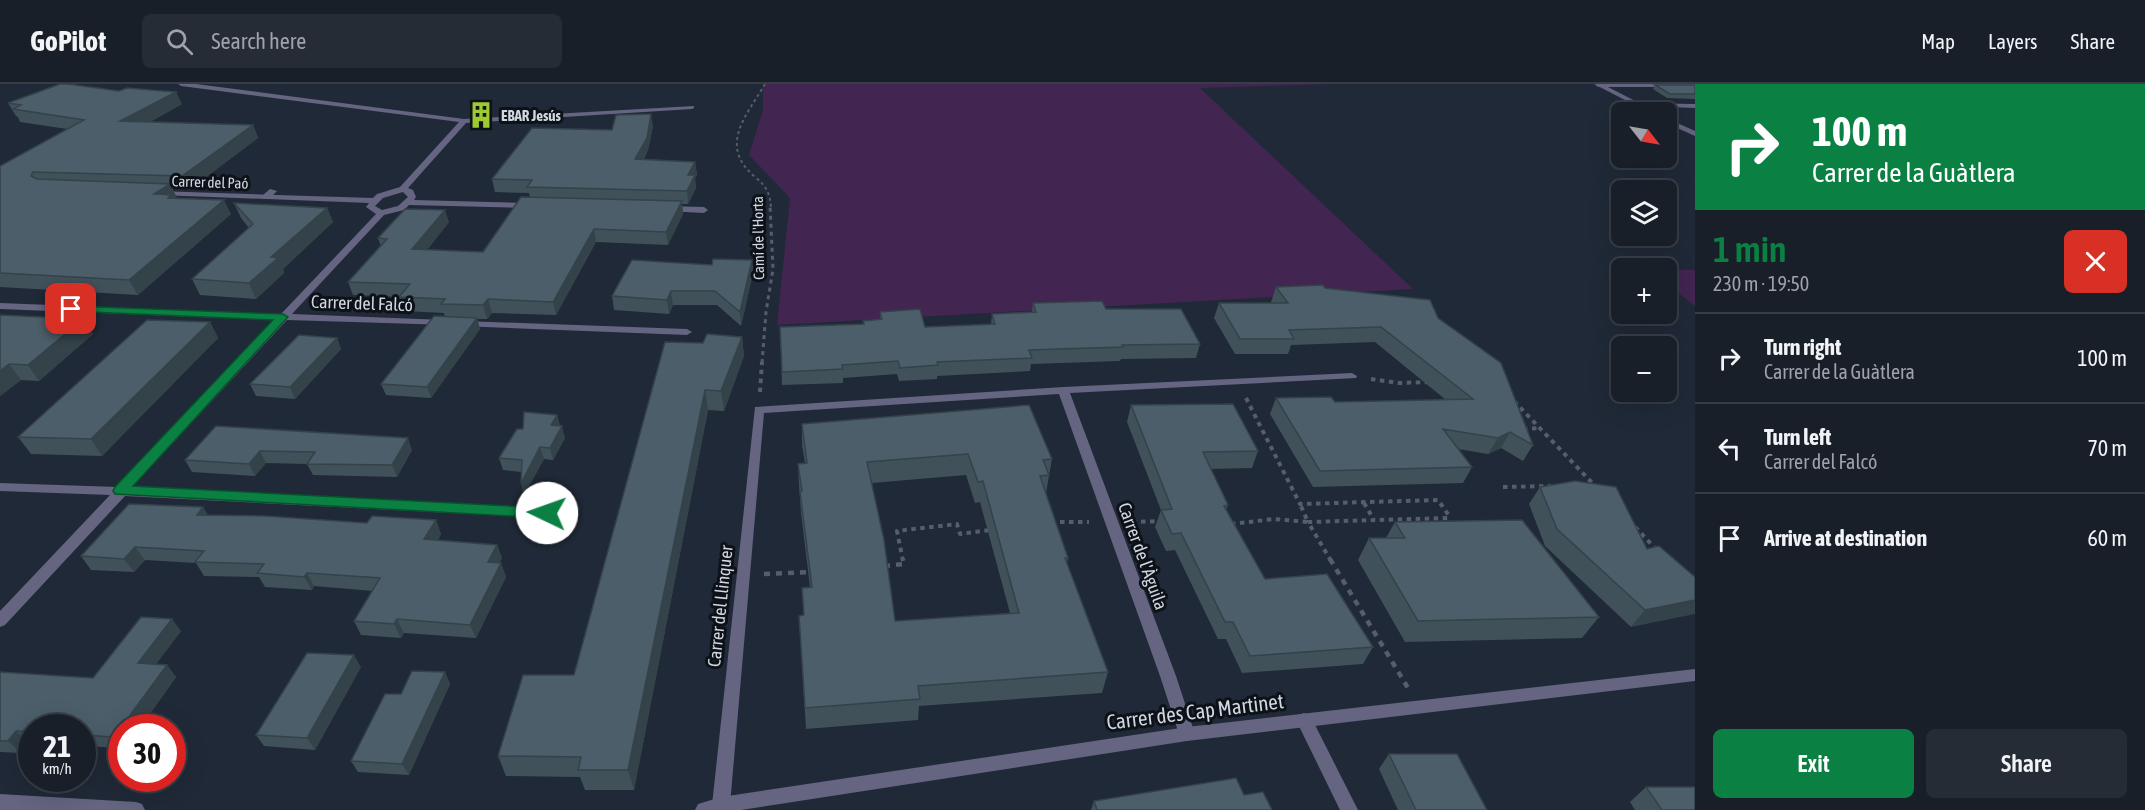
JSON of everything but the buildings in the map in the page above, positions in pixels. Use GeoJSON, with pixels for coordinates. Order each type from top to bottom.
{"type":"FeatureCollection","features":[{"type":"Feature","properties":{"kind":"street"},"geometry":{"type":"LineString","coordinates":[[181,84],[464,121],[692,107]]}},
{"type":"Feature","properties":{"kind":"street"},"geometry":{"type":"LineString","coordinates":[[1597,84],[1695,85]]}},
{"type":"Feature","properties":{"kind":"street"},"geometry":{"type":"LineString","coordinates":[[1597,84],[1632,102]]}},
{"type":"Feature","properties":{"kind":"street"},"geometry":{"type":"LineString","coordinates":[[1677,106],[1695,106]]}},
{"type":"Feature","properties":{"kind":"street"},"geometry":{"type":"LineString","coordinates":[[403,189],[464,121]]}},
{"type":"Feature","properties":{"kind":"street"},"geometry":{"type":"LineString","coordinates":[[1677,125],[1695,134]]}},
{"type":"Feature","properties":{"kind":"street"},"geometry":{"type":"LineString","coordinates":[[0,621],[381,213],[400,208],[409,202],[412,197],[410,192],[403,189],[391,191],[374,201],[370,207],[381,213]]}},
{"type":"Feature","properties":{"kind":"street","name":"Carrer del Paó"},"geometry":{"type":"LineString","coordinates":[[150,193],[269,194],[374,201]]}},
{"type":"Feature","properties":{"kind":"street"},"geometry":{"type":"LineString","coordinates":[[409,202],[537,206]]}},
{"type":"Feature","properties":{"kind":"street"},"geometry":{"type":"LineString","coordinates":[[656,209],[704,210]]}},
{"type":"Feature","properties":{"kind":"street","name":"Carrer del Falcó"},"geometry":{"type":"LineString","coordinates":[[0,306],[687,332]]}},
{"type":"Feature","properties":{"kind":"street"},"geometry":{"type":"LineString","coordinates":[[759,410],[1063,390],[1352,376]]}},
{"type":"Feature","properties":{"kind":"street","name":"Carrer de l'Àguila"},"geometry":{"type":"LineString","coordinates":[[1063,390],[1187,734]]}},
{"type":"Feature","properties":{"kind":"street","name":"Carrer del Llinquer"},"geometry":{"type":"LineString","coordinates":[[721,805],[759,410]]}},
{"type":"Feature","properties":{"kind":"street"},"geometry":{"type":"LineString","coordinates":[[0,487],[547,513]]}},
{"type":"Feature","properties":{"kind":"street","name":"Carrer des Cap Martinet"},"geometry":{"type":"LineString","coordinates":[[704,810],[721,805],[1187,734],[1695,675]]}},
{"type":"Feature","properties":{"kind":"street"},"geometry":{"type":"LineString","coordinates":[[1304,720],[1349,810]]}},
{"type":"Feature","properties":{"kind":"street"},"geometry":{"type":"LineString","coordinates":[[0,802],[136,810]]}},
{"type":"Feature","properties":{"kind":"path","name":"Camí de l'Horta"},"geometry":{"type":"LineString","coordinates":[[759,410],[766,312],[773,269],[770,194],[767,188],[751,175],[738,154],[738,129],[765,84]]}},
{"type":"Feature","properties":{"kind":"path"},"geometry":{"type":"LineString","coordinates":[[1352,376],[1399,383],[1439,382]]}},
{"type":"Feature","properties":{"kind":"path"},"geometry":{"type":"LineString","coordinates":[[1237,382],[1308,522],[1419,707]]}},
{"type":"Feature","properties":{"kind":"path"},"geometry":{"type":"LineString","coordinates":[[1509,396],[1601,492]]}},
{"type":"Feature","properties":{"kind":"path"},"geometry":{"type":"LineString","coordinates":[[1512,430],[1540,428]]}},
{"type":"Feature","properties":{"kind":"path"},"geometry":{"type":"LineString","coordinates":[[1582,484],[1593,484]]}},
{"type":"Feature","properties":{"kind":"path"},"geometry":{"type":"LineString","coordinates":[[1503,488],[1560,485]]}},
{"type":"Feature","properties":{"kind":"path"},"geometry":{"type":"LineString","coordinates":[[1220,525],[1274,519],[1308,522],[1450,518],[1438,500],[1300,504]]}},
{"type":"Feature","properties":{"kind":"path"},"geometry":{"type":"LineString","coordinates":[[1363,502],[1374,520]]}},
{"type":"Feature","properties":{"kind":"path"},"geometry":{"type":"LineString","coordinates":[[1043,523],[1165,521]]}},
{"type":"Feature","properties":{"kind":"path"},"geometry":{"type":"LineString","coordinates":[[881,566],[904,564],[897,531],[957,524],[960,534],[996,529]]}},
{"type":"Feature","properties":{"kind":"path"},"geometry":{"type":"LineString","coordinates":[[1633,525],[1662,555]]}},
{"type":"Feature","properties":{"kind":"path"},"geometry":{"type":"LineString","coordinates":[[1646,550],[1656,549]]}},
{"type":"Feature","properties":{"kind":"path"},"geometry":{"type":"LineString","coordinates":[[743,574],[823,572]]}},
{"type":"Feature","properties":{"kind":"shaded area"},"geometry":{"type":"Polygon","coordinates":[[[763,84],[1331,84],[1200,88],[1413,289],[777,325],[790,198],[749,155],[763,110],[763,84]]]}},
{"type":"Feature","properties":{"kind":"shaded area"},"geometry":{"type":"Polygon","coordinates":[[[1677,270],[1695,270],[1695,306],[1677,292],[1677,270]]]}},
{"type":"Feature","properties":{"kind":"place","name":"EBAR Jesús"},"geometry":{"type":"Point","coordinates":[481,115]}},
{"type":"Feature","properties":{"kind":"route"},"geometry":{"type":"LineString","coordinates":[[71,309],[283,317],[120,491],[547,513]]}}]}
